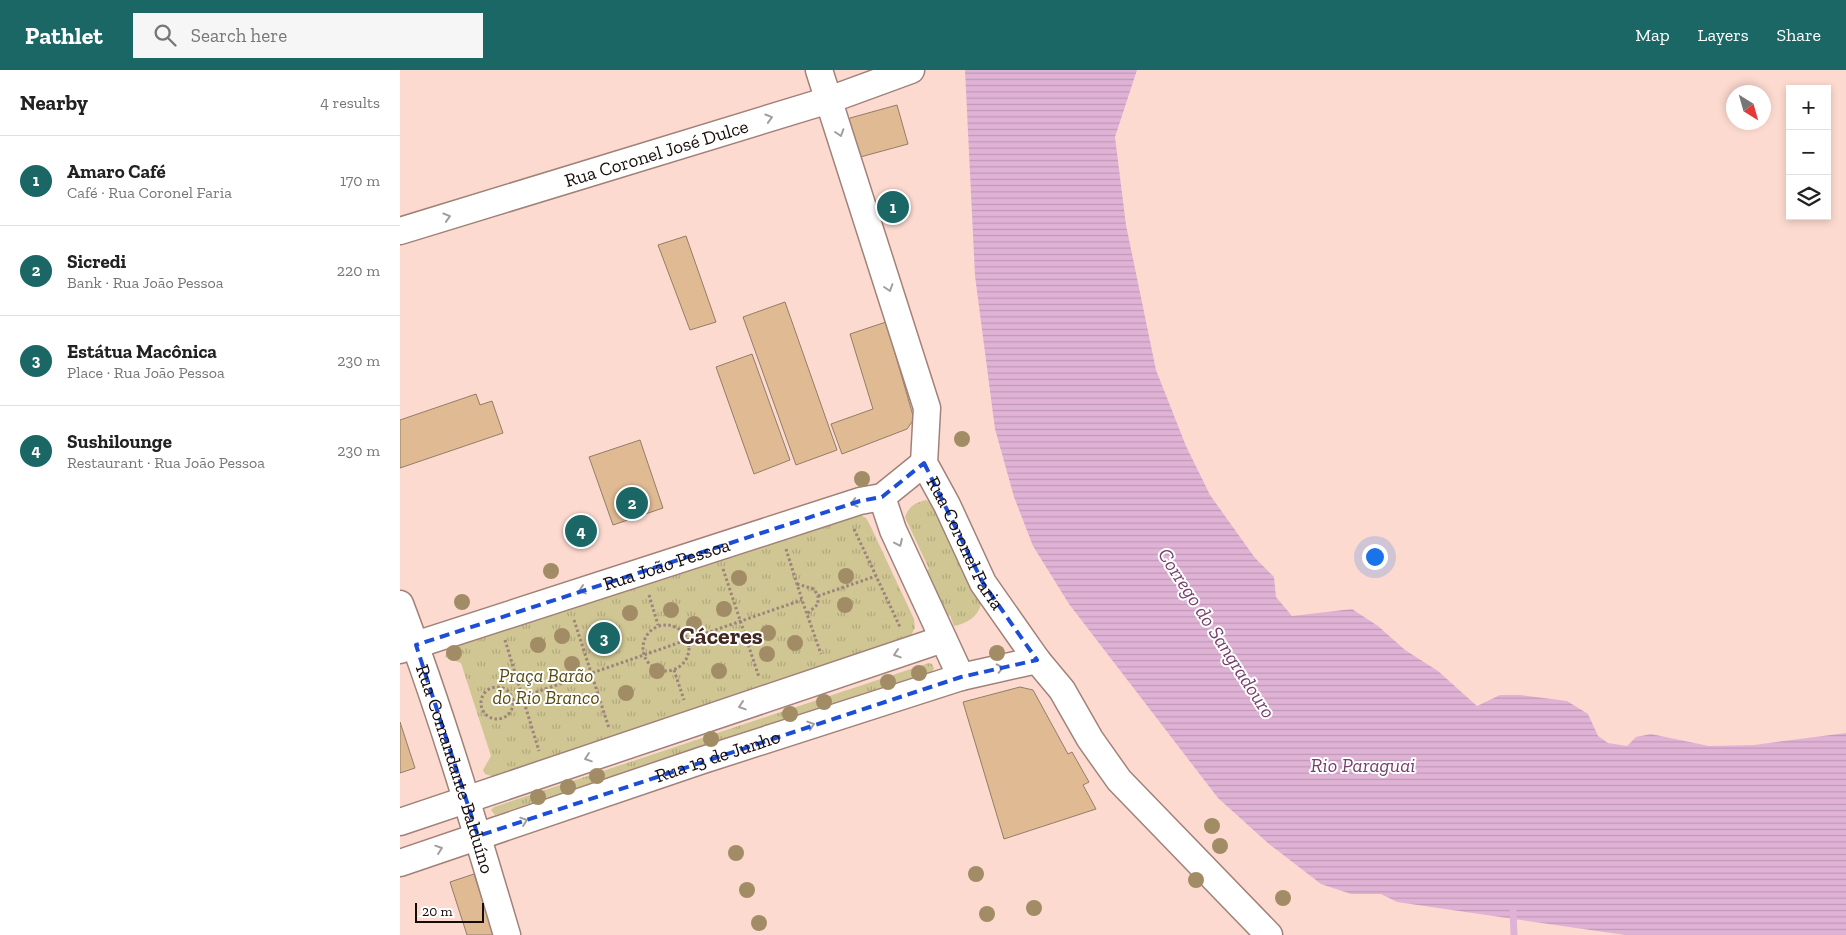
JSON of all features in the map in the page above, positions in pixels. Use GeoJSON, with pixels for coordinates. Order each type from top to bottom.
{"type":"FeatureCollection","features":[{"type":"Feature","properties":{"kind":"street","name":"Rua Coronel Faria"},"geometry":{"type":"LineString","coordinates":[[819,70],[927,408],[924,463],[947,504],[983,583],[1037,660],[1062,690],[1090,740],[1119,780],[1269,935]]}},
{"type":"Feature","properties":{"kind":"street","name":"Rua Coronel José Dulce"},"geometry":{"type":"LineString","coordinates":[[400,231],[830,100],[912,70]]}},
{"type":"Feature","properties":{"kind":"street"},"geometry":{"type":"LineString","coordinates":[[924,463],[882,498],[893,530],[961,677]]}},
{"type":"Feature","properties":{"kind":"street","name":"Rua João Pessoa"},"geometry":{"type":"LineString","coordinates":[[408,647],[860,501],[882,498]]}},
{"type":"Feature","properties":{"kind":"street","name":"Rua Comandante Balduíno"},"geometry":{"type":"LineString","coordinates":[[401,609],[408,647],[466,799],[507,935]]}},
{"type":"Feature","properties":{"kind":"street","name":"Rua 13 de Junho"},"geometry":{"type":"LineString","coordinates":[[400,822],[943,639]]}},
{"type":"Feature","properties":{"kind":"street","name":"Rua 13 de Junho"},"geometry":{"type":"LineString","coordinates":[[400,863],[961,677],[1037,660]]}},
{"type":"Feature","properties":{"kind":"path"},"geometry":{"type":"LineString","coordinates":[[851,524],[902,631]]}},
{"type":"Feature","properties":{"kind":"path"},"geometry":{"type":"LineString","coordinates":[[861,545],[869,542]]}},
{"type":"Feature","properties":{"kind":"path"},"geometry":{"type":"LineString","coordinates":[[785,546],[806,614],[822,656]]}},
{"type":"Feature","properties":{"kind":"path"},"geometry":{"type":"LineString","coordinates":[[722,567],[760,678],[750,681]]}},
{"type":"Feature","properties":{"kind":"path"},"geometry":{"type":"LineString","coordinates":[[818,596],[876,576]]}},
{"type":"Feature","properties":{"kind":"path"},"geometry":{"type":"LineString","coordinates":[[797,584],[814,589],[818,596],[818,604],[806,614]]}},
{"type":"Feature","properties":{"kind":"path"},"geometry":{"type":"LineString","coordinates":[[648,591],[658,626]]}},
{"type":"Feature","properties":{"kind":"path"},"geometry":{"type":"LineString","coordinates":[[512,700],[802,600]]}},
{"type":"Feature","properties":{"kind":"path"},"geometry":{"type":"LineString","coordinates":[[572,615],[609,728],[600,731]]}},
{"type":"Feature","properties":{"kind":"path"},"geometry":{"type":"LineString","coordinates":[[672,624],[684,632],[688,638],[690,650],[688,657],[685,662],[674,670],[656,669],[646,660],[642,647],[647,634],[652,629],[672,624]]}},
{"type":"Feature","properties":{"kind":"path"},"geometry":{"type":"LineString","coordinates":[[504,637],[539,752],[548,749]]}},
{"type":"Feature","properties":{"kind":"path"},"geometry":{"type":"LineString","coordinates":[[674,670],[685,703]]}},
{"type":"Feature","properties":{"kind":"path"},"geometry":{"type":"LineString","coordinates":[[493,688],[504,689],[511,696],[512,700],[510,711],[503,718],[492,719],[481,708],[480,702],[484,693],[493,688]]}},
{"type":"Feature","properties":{"kind":"highlighted area"},"geometry":{"type":"Polygon","coordinates":[[[924,463],[983,583],[1037,660],[961,677],[478,836],[416,645],[860,501],[882,497],[924,463]]]}},
{"type":"Feature","properties":{"kind":"green space"},"geometry":{"type":"Polygon","coordinates":[[[926,500],[933,503],[981,604],[977,613],[967,622],[954,626],[950,615],[942,620],[924,573],[929,569],[905,517],[908,510],[919,502],[926,500]]]}},
{"type":"Feature","properties":{"kind":"green space","name":"Praça Barão do Rio Branco"},"geometry":{"type":"Polygon","coordinates":[[[857,513],[866,518],[870,525],[914,619],[915,628],[909,639],[495,777],[485,774],[483,770],[491,756],[461,663],[445,657],[448,647],[857,513]]]}},
{"type":"Feature","properties":{"kind":"green space"},"geometry":{"type":"Polygon","coordinates":[[[929,663],[934,668],[932,672],[495,815],[491,810],[494,807],[929,663]]]}},
{"type":"Feature","properties":{"kind":"water","name":"Rio Paraguai"},"geometry":{"type":"Polygon","coordinates":[[[965,70],[1137,70],[1115,137],[1126,225],[1156,370],[1186,446],[1210,495],[1255,558],[1274,577],[1276,597],[1292,616],[1352,609],[1378,626],[1405,650],[1438,671],[1477,706],[1500,695],[1521,695],[1567,701],[1588,714],[1598,736],[1608,743],[1627,746],[1636,737],[1651,734],[1709,746],[1754,745],[1846,733],[1846,935],[1625,935],[1397,902],[1381,894],[1351,894],[1321,884],[1269,844],[1218,798],[1069,604],[1033,546],[1014,497],[995,429],[975,276],[965,70]]]}},
{"type":"Feature","properties":{"kind":"building"},"geometry":{"type":"Polygon","coordinates":[[[897,105],[908,144],[853,159],[845,130],[850,118],[897,105]]]}},
{"type":"Feature","properties":{"kind":"building"},"geometry":{"type":"Polygon","coordinates":[[[686,236],[716,322],[690,330],[658,245],[686,236]]]}},
{"type":"Feature","properties":{"kind":"building"},"geometry":{"type":"Polygon","coordinates":[[[785,302],[837,450],[796,465],[743,317],[785,302]]]}},
{"type":"Feature","properties":{"kind":"building"},"geometry":{"type":"Polygon","coordinates":[[[886,322],[914,419],[907,429],[842,454],[831,424],[873,409],[850,334],[886,322]]]}},
{"type":"Feature","properties":{"kind":"building"},"geometry":{"type":"Polygon","coordinates":[[[752,354],[790,460],[754,474],[716,367],[752,354]]]}},
{"type":"Feature","properties":{"kind":"building"},"geometry":{"type":"Polygon","coordinates":[[[476,394],[480,405],[492,401],[503,433],[400,468],[400,420],[476,394]]]}},
{"type":"Feature","properties":{"kind":"building"},"geometry":{"type":"Polygon","coordinates":[[[640,440],[663,508],[613,525],[589,457],[640,440]]]}},
{"type":"Feature","properties":{"kind":"building"},"geometry":{"type":"Polygon","coordinates":[[[1020,687],[1033,690],[1068,754],[1072,752],[1089,782],[1083,785],[1096,809],[1004,839],[963,702],[1020,687]]]}},
{"type":"Feature","properties":{"kind":"building"},"geometry":{"type":"Polygon","coordinates":[[[400,722],[415,768],[400,773],[400,722]]]}},
{"type":"Feature","properties":{"kind":"building"},"geometry":{"type":"Polygon","coordinates":[[[474,874],[494,935],[467,935],[450,882],[474,874]]]}},
{"type":"Feature","properties":{"kind":"waterway","name":"Corrego do Sangradouro"},"geometry":{"type":"LineString","coordinates":[[1513,910],[1514,935]]}},
{"type":"Feature","properties":{"kind":"place","name":"Amaro Café"},"geometry":{"type":"Point","coordinates":[893,207]}},
{"type":"Feature","properties":{"kind":"place","name":"Sicredi"},"geometry":{"type":"Point","coordinates":[632,503]}},
{"type":"Feature","properties":{"kind":"place","name":"Sushilounge"},"geometry":{"type":"Point","coordinates":[581,531]}},
{"type":"Feature","properties":{"kind":"place","name":"Estátua Macônica"},"geometry":{"type":"Point","coordinates":[604,638]}},
{"type":"Feature","properties":{"kind":"district","name":"Cáceres"},"geometry":{"type":"Point","coordinates":[721,635]}}]}
